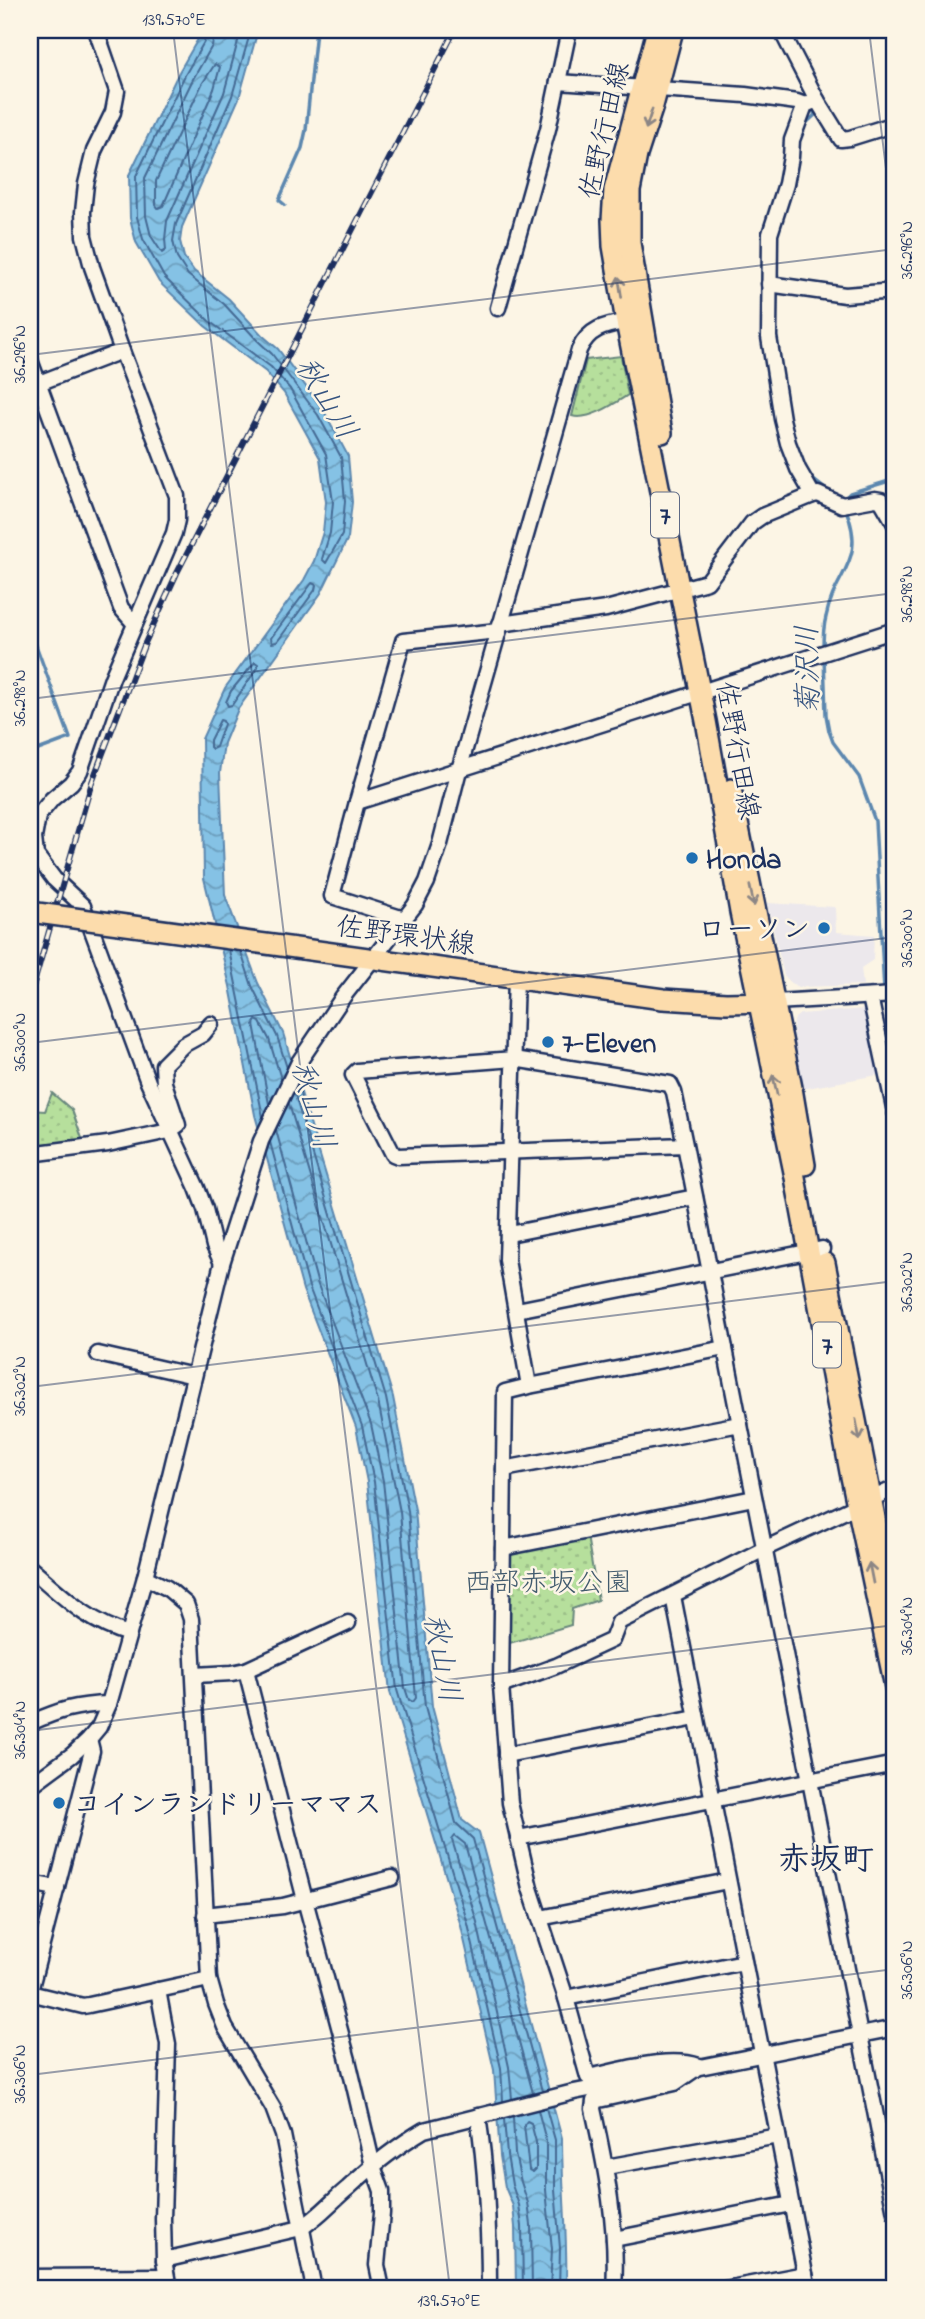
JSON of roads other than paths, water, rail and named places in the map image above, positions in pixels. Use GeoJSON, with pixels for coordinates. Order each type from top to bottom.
{"type":"FeatureCollection","features":[{"type":"Feature","properties":{"kind":"main road","name":"佐野行田線"},"geometry":{"type":"LineString","coordinates":[[649,88],[657,30]]}},
{"type":"Feature","properties":{"kind":"main road","name":"佐野行田線"},"geometry":{"type":"LineString","coordinates":[[673,30],[649,88],[614,190],[614,246],[634,320],[865,1502],[895,1687]]}},
{"type":"Feature","properties":{"kind":"main road","name":"佐野環状線"},"geometry":{"type":"LineString","coordinates":[[30,912],[663,999],[700,1003],[766,1003]]}},
{"type":"Feature","properties":{"kind":"main road","name":"佐野行田線"},"geometry":{"type":"LineString","coordinates":[[865,1502],[895,1619]]}},
{"type":"Feature","properties":{"kind":"street"},"geometry":{"type":"LineString","coordinates":[[96,30],[117,90],[113,112],[94,151],[86,184],[83,212],[85,236],[92,267],[177,496],[178,508],[174,533],[134,623],[80,771],[38,816],[33,856],[83,906],[136,1053],[197,1188],[214,1246],[222,1263]]}},
{"type":"Feature","properties":{"kind":"street"},"geometry":{"type":"LineString","coordinates":[[498,308],[548,129],[569,30]]}},
{"type":"Feature","properties":{"kind":"street"},"geometry":{"type":"LineString","coordinates":[[781,30],[811,102],[842,139],[895,124]]}},
{"type":"Feature","properties":{"kind":"street"},"geometry":{"type":"LineString","coordinates":[[558,82],[811,102]]}},
{"type":"Feature","properties":{"kind":"street"},"geometry":{"type":"LineString","coordinates":[[811,102],[792,140],[786,184],[770,234],[769,337],[782,419],[793,458],[813,495]]}},
{"type":"Feature","properties":{"kind":"street"},"geometry":{"type":"LineString","coordinates":[[769,284],[845,295],[895,292]]}},
{"type":"Feature","properties":{"kind":"street"},"geometry":{"type":"LineString","coordinates":[[30,1786],[89,1739],[99,1727],[109,1704],[145,1577],[222,1263],[251,1168],[275,1108],[299,1062],[373,958],[415,905],[431,870],[579,350],[588,334],[603,327],[634,320]]}},
{"type":"Feature","properties":{"kind":"street"},"geometry":{"type":"LineString","coordinates":[[34,385],[122,351]]}},
{"type":"Feature","properties":{"kind":"street"},"geometry":{"type":"LineString","coordinates":[[30,360],[34,385],[121,608],[134,623]]}},
{"type":"Feature","properties":{"kind":"street"},"geometry":{"type":"LineString","coordinates":[[404,919],[332,896],[403,640],[499,628],[606,609],[707,582],[752,523],[762,516],[813,495],[818,494],[846,505],[881,500],[895,524]]}},
{"type":"Feature","properties":{"kind":"street"},"geometry":{"type":"LineString","coordinates":[[357,802],[895,631]]}},
{"type":"Feature","properties":{"kind":"street"},"geometry":{"type":"LineString","coordinates":[[516,978],[507,1260],[529,1386]]}},
{"type":"Feature","properties":{"kind":"street"},"geometry":{"type":"LineString","coordinates":[[766,1003],[894,995]]}},
{"type":"Feature","properties":{"kind":"street"},"geometry":{"type":"LineString","coordinates":[[873,997],[895,1112]]}},
{"type":"Feature","properties":{"kind":"street"},"geometry":{"type":"LineString","coordinates":[[30,1154],[108,1144],[169,1131],[178,1125],[164,1083],[163,1065],[183,1045],[203,1034],[211,1024]]}},
{"type":"Feature","properties":{"kind":"street"},"geometry":{"type":"LineString","coordinates":[[685,1145],[398,1156],[393,1154],[353,1075],[357,1071],[514,1059],[670,1084],[674,1092],[685,1145],[710,1271],[810,1781],[861,2035],[895,2213]]}},
{"type":"Feature","properties":{"kind":"street"},"geometry":{"type":"LineString","coordinates":[[509,1234],[695,1197]]}},
{"type":"Feature","properties":{"kind":"street"},"geometry":{"type":"LineString","coordinates":[[517,1310],[815,1251]]}},
{"type":"Feature","properties":{"kind":"street"},"geometry":{"type":"LineString","coordinates":[[699,2066],[668,2062],[588,2077],[540,1918],[510,1803],[501,1686],[505,1392],[725,1348]]}},
{"type":"Feature","properties":{"kind":"street"},"geometry":{"type":"LineString","coordinates":[[98,1354],[194,1376]]}},
{"type":"Feature","properties":{"kind":"street"},"geometry":{"type":"LineString","coordinates":[[505,1469],[740,1423]]}},
{"type":"Feature","properties":{"kind":"street"},"geometry":{"type":"LineString","coordinates":[[501,1686],[556,1666],[612,1640],[619,1622],[764,1549],[895,1488]]}},
{"type":"Feature","properties":{"kind":"street"},"geometry":{"type":"LineString","coordinates":[[503,1548],[754,1498]]}},
{"type":"Feature","properties":{"kind":"street"},"geometry":{"type":"LineString","coordinates":[[30,1568],[93,1620],[106,1628],[129,1634]]}},
{"type":"Feature","properties":{"kind":"street"},"geometry":{"type":"LineString","coordinates":[[145,1577],[167,1588],[186,1604],[191,1619],[209,1979],[225,2027],[273,2108],[283,2136],[314,2289]]}},
{"type":"Feature","properties":{"kind":"street"},"geometry":{"type":"LineString","coordinates":[[673,1596],[808,2289]]}},
{"type":"Feature","properties":{"kind":"street"},"geometry":{"type":"LineString","coordinates":[[195,1675],[247,1670],[348,1623]]}},
{"type":"Feature","properties":{"kind":"street"},"geometry":{"type":"LineString","coordinates":[[247,1670],[373,2166],[382,2191],[377,2265],[382,2289]]}},
{"type":"Feature","properties":{"kind":"street"},"geometry":{"type":"LineString","coordinates":[[30,1723],[62,1709],[109,1704]]}},
{"type":"Feature","properties":{"kind":"street"},"geometry":{"type":"LineString","coordinates":[[506,1755],[696,1718]]}},
{"type":"Feature","properties":{"kind":"street"},"geometry":{"type":"LineString","coordinates":[[89,1739],[92,1751],[30,1987],[83,2006],[209,1979]]}},
{"type":"Feature","properties":{"kind":"street"},"geometry":{"type":"LineString","coordinates":[[518,1838],[895,1764]]}},
{"type":"Feature","properties":{"kind":"street"},"geometry":{"type":"LineString","coordinates":[[205,1915],[267,1909],[391,1878]]}},
{"type":"Feature","properties":{"kind":"street"},"geometry":{"type":"LineString","coordinates":[[540,1918],[729,1881]]}},
{"type":"Feature","properties":{"kind":"street"},"geometry":{"type":"LineString","coordinates":[[30,1883],[57,1888]]}},
{"type":"Feature","properties":{"kind":"street"},"geometry":{"type":"LineString","coordinates":[[566,1998],[744,1962]]}},
{"type":"Feature","properties":{"kind":"street"},"geometry":{"type":"LineString","coordinates":[[30,2277],[61,2283],[167,2283],[163,2219],[168,2044],[158,1990]]}},
{"type":"Feature","properties":{"kind":"street"},"geometry":{"type":"LineString","coordinates":[[164,2260],[301,2228],[320,2215],[373,2166],[424,2130],[699,2066],[895,2028]]}},
{"type":"Feature","properties":{"kind":"street"},"geometry":{"type":"LineString","coordinates":[[614,2289],[614,2239],[606,2168],[593,2109],[594,2101],[675,2083],[699,2066]]}},
{"type":"Feature","properties":{"kind":"street"},"geometry":{"type":"LineString","coordinates":[[481,2115],[489,2216],[489,2289]]}},
{"type":"Feature","properties":{"kind":"street"},"geometry":{"type":"LineString","coordinates":[[606,2168],[778,2136]]}},
{"type":"Feature","properties":{"kind":"street"},"geometry":{"type":"LineString","coordinates":[[614,2239],[792,2204]]}},
{"type":"Feature","properties":{"kind":"street"},"geometry":{"type":"LineString","coordinates":[[725,2289],[805,2274]]}},
{"type":"Feature","properties":{"kind":"water"},"geometry":{"type":"Polygon","coordinates":[[[200,30],[258,30],[239,98],[182,227],[180,241],[184,257],[194,271],[229,299],[278,349],[324,411],[348,456],[352,502],[348,538],[321,593],[238,709],[224,743],[220,773],[225,895],[258,983],[283,1033],[393,1397],[415,1510],[432,1706],[462,1820],[479,1833],[562,2139],[566,2289],[516,2289],[513,2206],[505,2187],[500,2156],[494,2070],[461,1926],[390,1692],[367,1482],[356,1427],[303,1290],[255,1115],[230,986],[204,878],[202,739],[225,688],[304,580],[314,561],[323,532],[326,502],[320,458],[284,393],[266,372],[205,326],[159,282],[136,242],[130,218],[129,175],[198,39],[200,30]]]}},
{"type":"Feature","properties":{"kind":"waterway"},"geometry":{"type":"LineString","coordinates":[[285,205],[279,200],[302,148],[306,130],[316,30]]}},
{"type":"Feature","properties":{"kind":"waterway"},"geometry":{"type":"LineString","coordinates":[[780,42],[807,98]]}},
{"type":"Feature","properties":{"kind":"waterway"},"geometry":{"type":"LineString","coordinates":[[803,126],[815,115],[811,105]]}},
{"type":"Feature","properties":{"kind":"waterway"},"geometry":{"type":"LineString","coordinates":[[810,477],[829,492]]}},
{"type":"Feature","properties":{"kind":"waterway","name":"菊沢川"},"geometry":{"type":"LineString","coordinates":[[843,500],[850,493],[895,481]]}},
{"type":"Feature","properties":{"kind":"waterway","name":"菊沢川"},"geometry":{"type":"LineString","coordinates":[[823,650],[824,625],[830,601],[851,554],[853,541],[845,507]]}},
{"type":"Feature","properties":{"kind":"waterway"},"geometry":{"type":"LineString","coordinates":[[30,629],[70,738],[30,753]]}},
{"type":"Feature","properties":{"kind":"waterway","name":"菊沢川"},"geometry":{"type":"LineString","coordinates":[[824,657],[829,731],[833,742],[859,777],[875,821],[884,991]]}},
{"type":"Feature","properties":{"kind":"waterway"},"geometry":{"type":"LineString","coordinates":[[30,876],[32,881]]}},
{"type":"Feature","properties":{"kind":"waterway","name":"菊沢川"},"geometry":{"type":"LineString","coordinates":[[885,998],[895,1058]]}},
{"type":"Feature","properties":{"kind":"railway"},"geometry":{"type":"LineString","coordinates":[[30,997],[92,782],[145,643],[177,573],[455,30]]}},
{"type":"Feature","properties":{"kind":"place","name":"Honda"},"geometry":{"type":"Point","coordinates":[692,858]}},
{"type":"Feature","properties":{"kind":"place","name":"ローソン"},"geometry":{"type":"Point","coordinates":[824,928]}},
{"type":"Feature","properties":{"kind":"place","name":"7-Eleven"},"geometry":{"type":"Point","coordinates":[548,1042]}},
{"type":"Feature","properties":{"kind":"place","name":"コインランドリーママス"},"geometry":{"type":"Point","coordinates":[59,1803]}},
{"type":"Feature","properties":{"kind":"district","name":"赤坂町"},"geometry":{"type":"Point","coordinates":[826,1858]}},
{"type":"Feature","properties":{"kind":"water label","name":"秋山川"},"geometry":{"type":"Point","coordinates":[327,398]}},
{"type":"Feature","properties":{"kind":"water label","name":"秋山川"},"geometry":{"type":"Point","coordinates":[314,1105]}},
{"type":"Feature","properties":{"kind":"water label","name":"秋山川"},"geometry":{"type":"Point","coordinates":[443,1658]}},
{"type":"Feature","properties":{"kind":"park label","name":"西部赤坂公園"},"geometry":{"type":"Point","coordinates":[548,1581]}}]}
